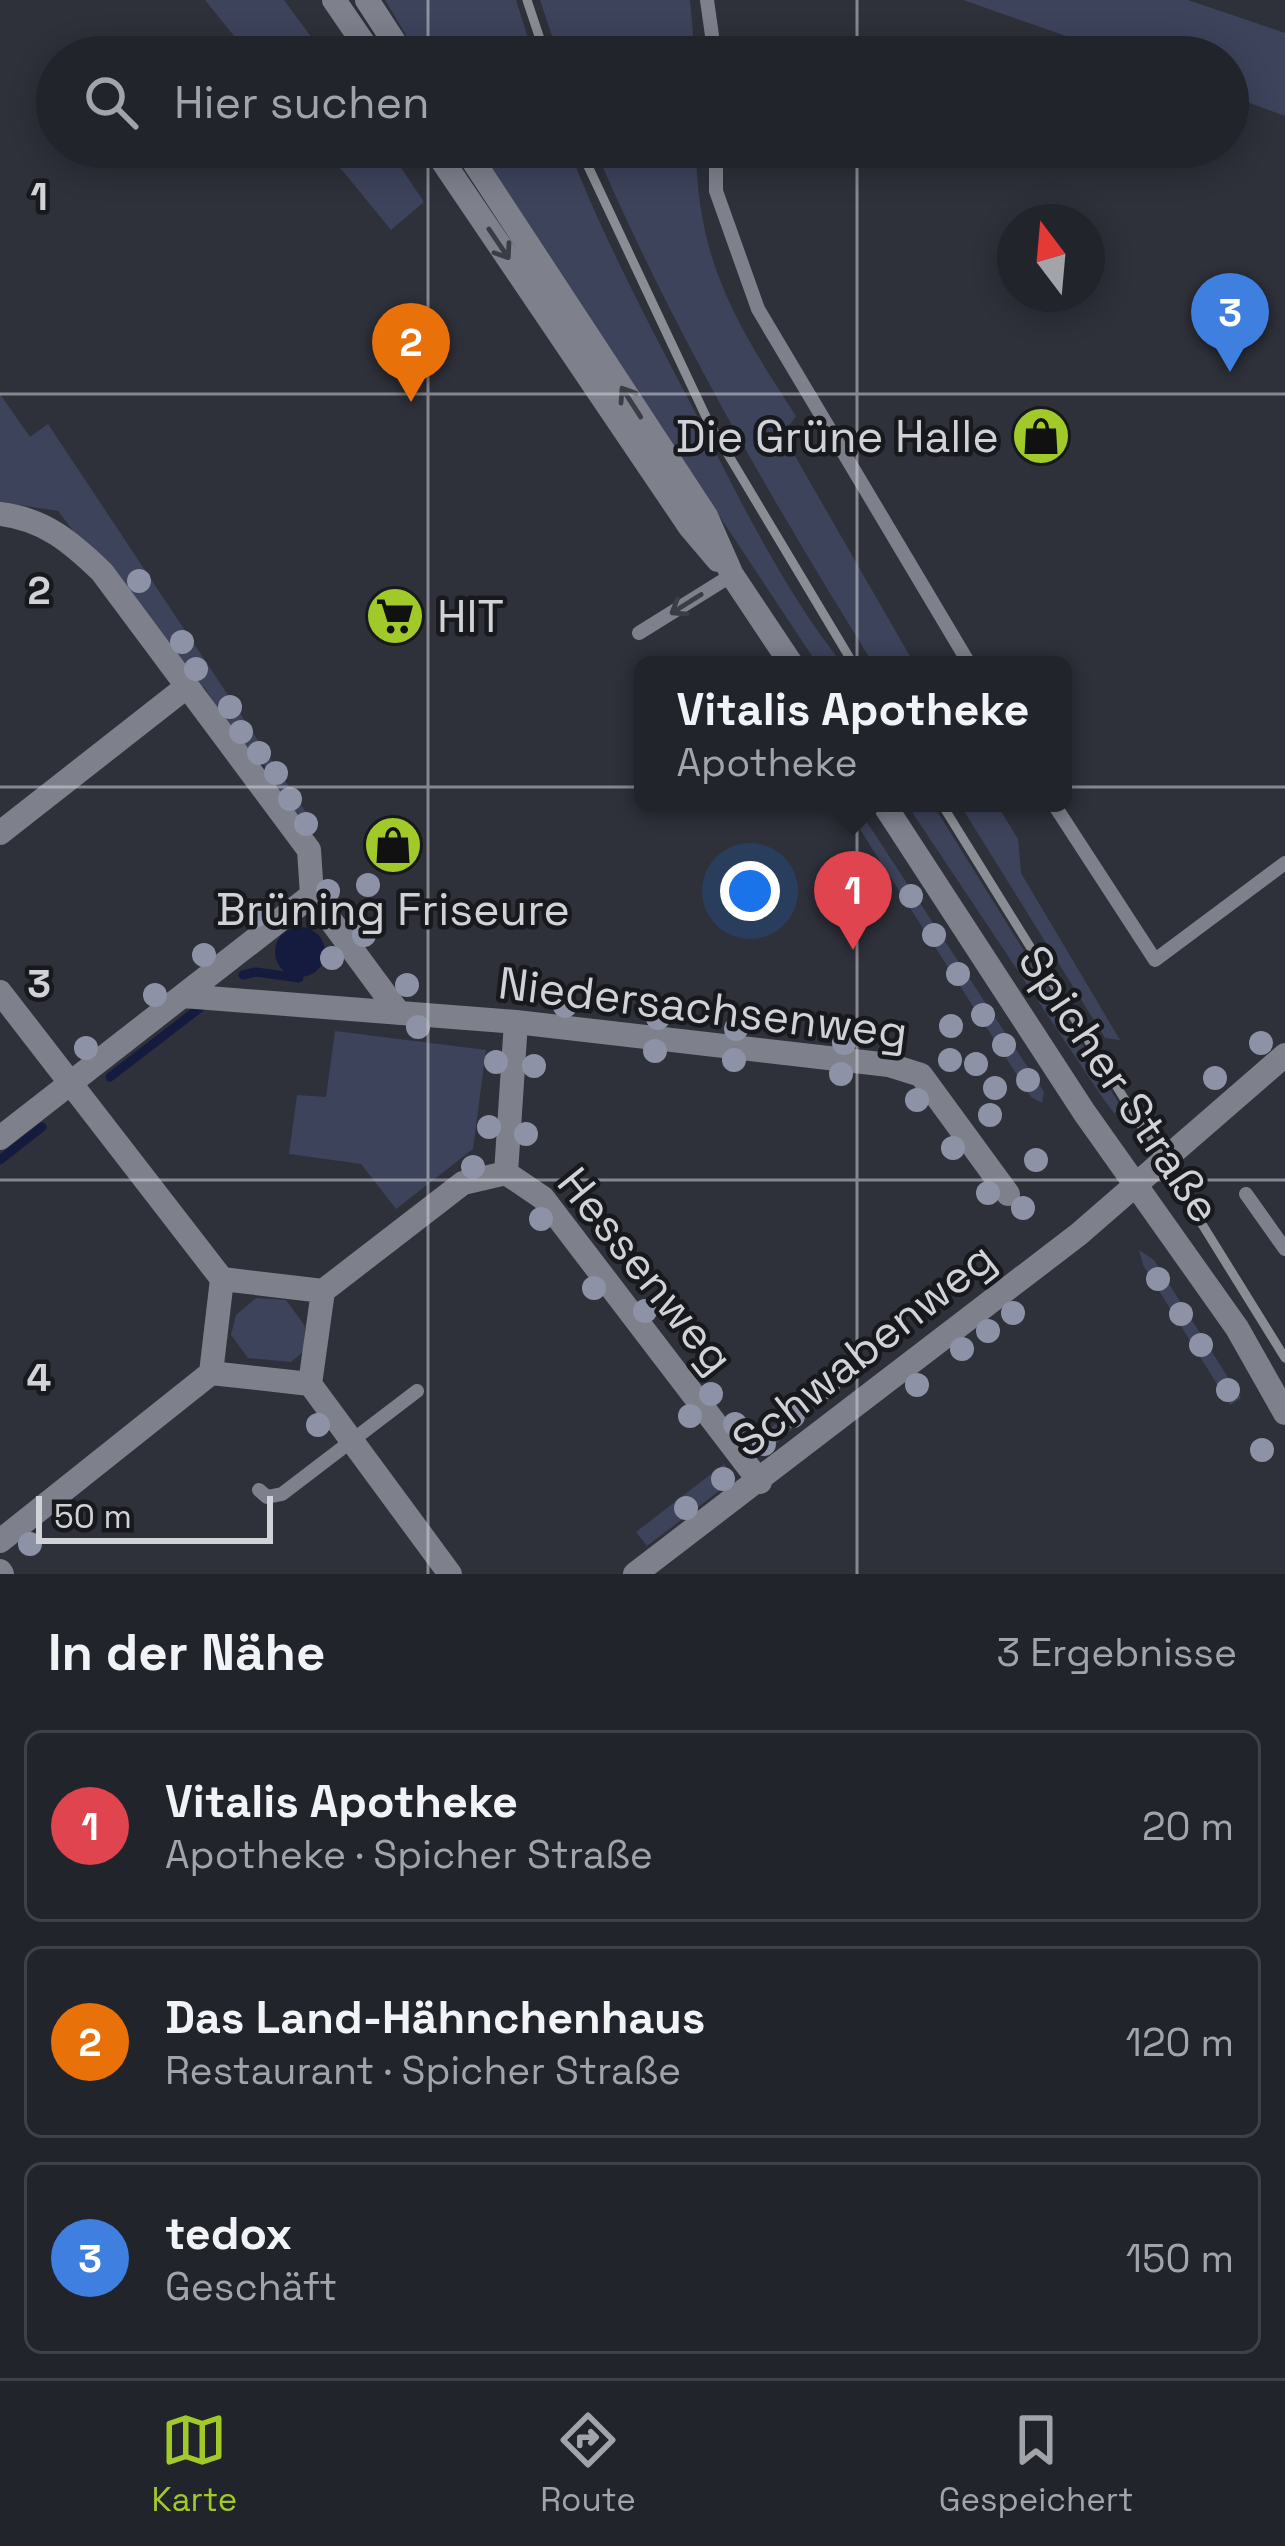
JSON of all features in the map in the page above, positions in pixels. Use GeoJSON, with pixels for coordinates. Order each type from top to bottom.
{"type":"FeatureCollection","features":[{"type":"Feature","properties":{"kind":"street"},"geometry":{"type":"LineString","coordinates":[[334,0],[359,36]]}},
{"type":"Feature","properties":{"kind":"street"},"geometry":{"type":"LineString","coordinates":[[367,0],[390,36]]}},
{"type":"Feature","properties":{"kind":"street"},"geometry":{"type":"LineString","coordinates":[[448,168],[689,527],[732,574],[786,656]]}},
{"type":"Feature","properties":{"kind":"street"},"geometry":{"type":"LineString","coordinates":[[478,168],[706,516],[732,574]]}},
{"type":"Feature","properties":{"kind":"street"},"geometry":{"type":"LineString","coordinates":[[0,514],[25,517],[69,539],[102,572],[309,850],[313,895],[399,1013]]}},
{"type":"Feature","properties":{"kind":"street"},"geometry":{"type":"LineString","coordinates":[[0,832],[185,688]]}},
{"type":"Feature","properties":{"kind":"street","name":"Spicher Straße"},"geometry":{"type":"LineString","coordinates":[[889,812],[1237,1328],[1285,1413]]}},
{"type":"Feature","properties":{"kind":"street"},"geometry":{"type":"LineString","coordinates":[[0,1138],[313,895]]}},
{"type":"Feature","properties":{"kind":"street"},"geometry":{"type":"LineString","coordinates":[[0,992],[222,1279],[211,1373],[0,1541]]}},
{"type":"Feature","properties":{"kind":"street","name":"Niedersachsenweg"},"geometry":{"type":"LineString","coordinates":[[183,996],[516,1022],[889,1065],[921,1075],[1008,1194]]}},
{"type":"Feature","properties":{"kind":"street","name":"Hessenweg"},"geometry":{"type":"LineString","coordinates":[[506,1173],[516,1022]]}},
{"type":"Feature","properties":{"kind":"street","name":"Schwabenweg"},"geometry":{"type":"LineString","coordinates":[[634,1574],[1078,1234],[1285,1055]]}},
{"type":"Feature","properties":{"kind":"street","name":"Hessenweg"},"geometry":{"type":"LineString","coordinates":[[322,1292],[463,1183],[506,1173],[543,1198],[760,1482]]}},
{"type":"Feature","properties":{"kind":"street"},"geometry":{"type":"LineString","coordinates":[[222,1279],[322,1292],[310,1384],[450,1574]]}},
{"type":"Feature","properties":{"kind":"street"},"geometry":{"type":"LineString","coordinates":[[211,1373],[310,1384]]}},
{"type":"Feature","properties":{"kind":"lane"},"geometry":{"type":"LineString","coordinates":[[707,0],[712,36]]}},
{"type":"Feature","properties":{"kind":"lane"},"geometry":{"type":"LineString","coordinates":[[716,168],[716,191],[758,309],[965,656]]}},
{"type":"Feature","properties":{"kind":"lane"},"geometry":{"type":"LineString","coordinates":[[639,633],[732,574]]}},
{"type":"Feature","properties":{"kind":"lane"},"geometry":{"type":"LineString","coordinates":[[1059,812],[1155,960],[1285,863]]}},
{"type":"Feature","properties":{"kind":"lane"},"geometry":{"type":"LineString","coordinates":[[1246,1194],[1285,1249]]}},
{"type":"Feature","properties":{"kind":"lane"},"geometry":{"type":"LineString","coordinates":[[259,1490],[267,1497],[282,1493],[417,1391]]}},
{"type":"Feature","properties":{"kind":"shaded area"},"geometry":{"type":"Polygon","coordinates":[[[205,0],[284,0],[311,36],[234,36],[205,0]]]}},
{"type":"Feature","properties":{"kind":"shaded area"},"geometry":{"type":"Polygon","coordinates":[[[385,0],[516,0],[527,36],[406,36],[385,0]]]}},
{"type":"Feature","properties":{"kind":"shaded area"},"geometry":{"type":"Polygon","coordinates":[[[540,0],[690,0],[693,36],[552,36],[540,0]]]}},
{"type":"Feature","properties":{"kind":"shaded area"},"geometry":{"type":"Polygon","coordinates":[[[963,0],[1188,0],[1285,33],[1285,116],[1249,103],[1249,36],[1066,36],[963,0]]]}},
{"type":"Feature","properties":{"kind":"shaded area"},"geometry":{"type":"Polygon","coordinates":[[[340,168],[401,168],[424,202],[391,230],[340,168]]]}},
{"type":"Feature","properties":{"kind":"shaded area"},"geometry":{"type":"Polygon","coordinates":[[[489,168],[577,168],[628,281],[746,510],[800,605],[837,656],[812,656],[489,168]]]}},
{"type":"Feature","properties":{"kind":"shaded area"},"geometry":{"type":"Polygon","coordinates":[[[603,168],[697,168],[704,224],[724,290],[796,416],[783,435],[910,656],[868,656],[724,411],[603,168]]]}},
{"type":"Feature","properties":{"kind":"shaded area"},"geometry":{"type":"Polygon","coordinates":[[[0,394],[30,437],[48,424],[307,814],[305,830],[274,790],[276,781],[258,757],[248,757],[241,748],[204,687],[191,685],[58,511],[0,502],[0,394]]]}},
{"type":"Feature","properties":{"kind":"shaded area"},"geometry":{"type":"Polygon","coordinates":[[[849,812],[860,812],[1044,1092],[1042,1103],[1031,1097],[849,812]]]}},
{"type":"Feature","properties":{"kind":"shaded area"},"geometry":{"type":"Polygon","coordinates":[[[912,812],[938,812],[1123,1110],[1114,1113],[912,812]]]}},
{"type":"Feature","properties":{"kind":"shaded area"},"geometry":{"type":"Polygon","coordinates":[[[965,812],[1002,812],[1018,839],[1021,873],[1120,1040],[1105,1038],[965,812]]]}},
{"type":"Feature","properties":{"kind":"shaded area"},"geometry":{"type":"Polygon","coordinates":[[[335,1031],[486,1050],[473,1149],[396,1209],[361,1164],[289,1154],[297,1095],[326,1097],[335,1031]]]}},
{"type":"Feature","properties":{"kind":"shaded area"},"geometry":{"type":"Polygon","coordinates":[[[1139,1250],[1154,1260],[1241,1398],[1230,1405],[1143,1265],[1139,1250]]]}},
{"type":"Feature","properties":{"kind":"shaded area"},"geometry":{"type":"Polygon","coordinates":[[[256,1298],[286,1300],[305,1326],[304,1351],[291,1362],[248,1358],[231,1335],[236,1315],[256,1298]]]}},
{"type":"Feature","properties":{"kind":"shaded area"},"geometry":{"type":"Polygon","coordinates":[[[851,1365],[854,1371],[764,1455],[752,1442],[851,1365]]]}},
{"type":"Feature","properties":{"kind":"shaded area"},"geometry":{"type":"Polygon","coordinates":[[[724,1464],[735,1479],[647,1546],[636,1532],[724,1464]]]}},
{"type":"Feature","properties":{"kind":"water"},"geometry":{"type":"Polygon","coordinates":[[[300,927],[318,934],[325,952],[318,970],[300,977],[282,970],[275,952],[282,934],[300,927]]]}},
{"type":"Feature","properties":{"kind":"waterway"},"geometry":{"type":"LineString","coordinates":[[243,975],[256,972],[299,978]]}},
{"type":"Feature","properties":{"kind":"waterway"},"geometry":{"type":"LineString","coordinates":[[110,1077],[201,1007]]}},
{"type":"Feature","properties":{"kind":"waterway"},"geometry":{"type":"LineString","coordinates":[[0,1160],[42,1127]]}},
{"type":"Feature","properties":{"kind":"railway"},"geometry":{"type":"LineString","coordinates":[[527,0],[539,36]]}},
{"type":"Feature","properties":{"kind":"railway"},"geometry":{"type":"LineString","coordinates":[[589,168],[708,421],[849,656]]}},
{"type":"Feature","properties":{"kind":"railway"},"geometry":{"type":"LineString","coordinates":[[947,812],[1285,1358]]}},
{"type":"Feature","properties":{"kind":"place","name":"tedox"},"geometry":{"type":"Point","coordinates":[1230,372]}},
{"type":"Feature","properties":{"kind":"place","name":"Das Land-Hähnchenhaus"},"geometry":{"type":"Point","coordinates":[411,402]}},
{"type":"Feature","properties":{"kind":"place","name":"Die Grüne Halle"},"geometry":{"type":"Point","coordinates":[1041,436]}},
{"type":"Feature","properties":{"kind":"place","name":"HIT"},"geometry":{"type":"Point","coordinates":[395,616]}},
{"type":"Feature","properties":{"kind":"place","name":"Brüning Friseure"},"geometry":{"type":"Point","coordinates":[393,845]}},
{"type":"Feature","properties":{"kind":"place","name":"Vitalis Apotheke"},"geometry":{"type":"Point","coordinates":[853,950]}}]}
